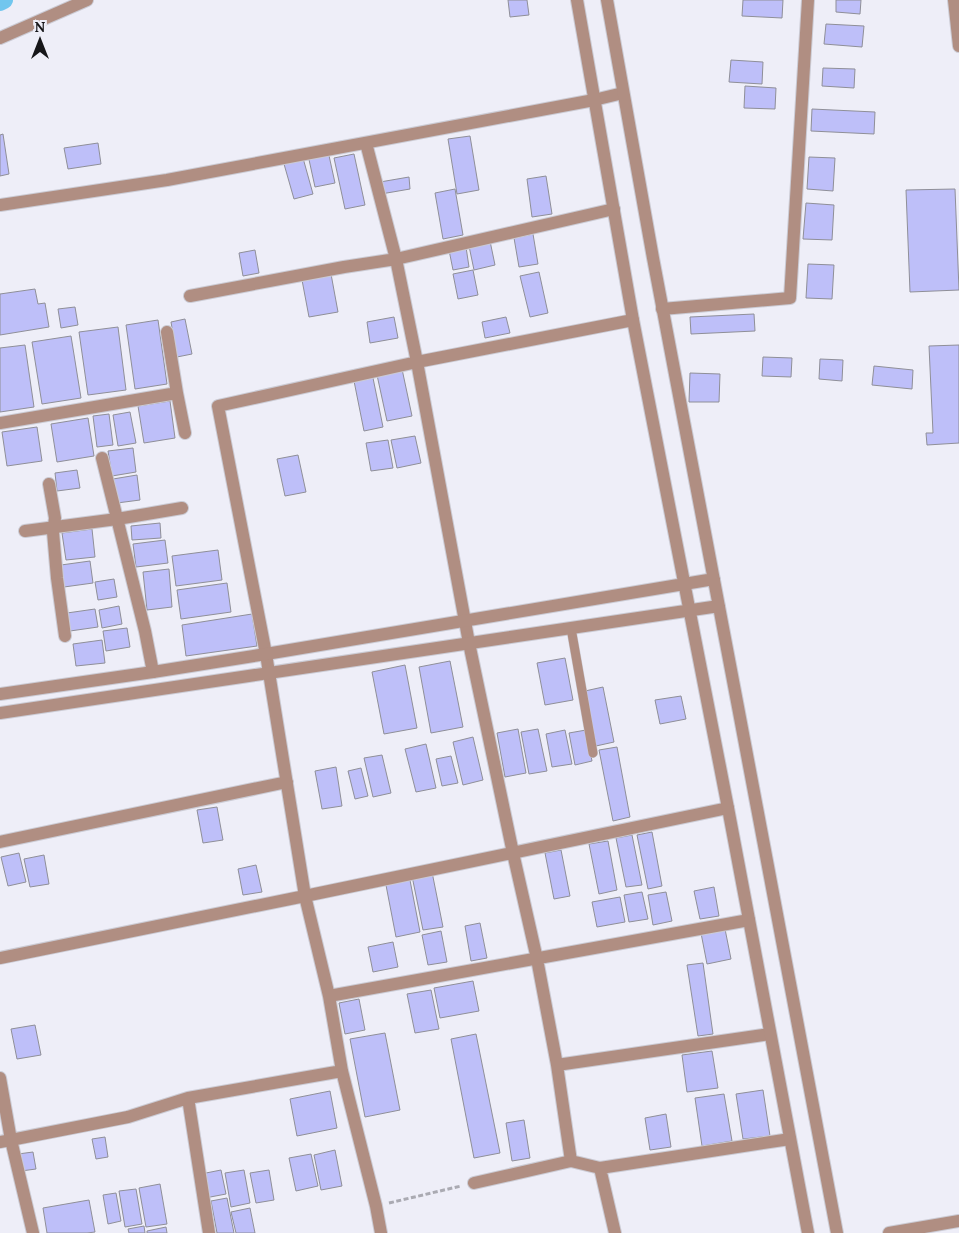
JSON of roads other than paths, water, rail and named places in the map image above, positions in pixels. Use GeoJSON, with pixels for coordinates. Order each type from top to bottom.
{"type":"FeatureCollection","features":[{"type":"Feature","properties":{"kind":"street"},"geometry":{"type":"LineString","coordinates":[[0,38],[87,0]]}},
{"type":"Feature","properties":{"kind":"street"},"geometry":{"type":"LineString","coordinates":[[577,0],[633,320],[808,1233]]}},
{"type":"Feature","properties":{"kind":"street"},"geometry":{"type":"LineString","coordinates":[[607,0],[662,309],[837,1233]]}},
{"type":"Feature","properties":{"kind":"street"},"geometry":{"type":"LineString","coordinates":[[662,309],[790,298],[808,0]]}},
{"type":"Feature","properties":{"kind":"street"},"geometry":{"type":"LineString","coordinates":[[954,0],[959,46]]}},
{"type":"Feature","properties":{"kind":"street"},"geometry":{"type":"LineString","coordinates":[[0,205],[167,180],[624,93]]}},
{"type":"Feature","properties":{"kind":"street"},"geometry":{"type":"LineString","coordinates":[[366,143],[396,259],[417,362],[465,621],[537,959],[557,1065],[571,1161]]}},
{"type":"Feature","properties":{"kind":"street"},"geometry":{"type":"LineString","coordinates":[[190,296],[396,259],[614,208]]}},
{"type":"Feature","properties":{"kind":"street"},"geometry":{"type":"LineString","coordinates":[[381,1233],[342,1071],[329,996],[305,896],[266,654],[218,406],[417,362],[633,320]]}},
{"type":"Feature","properties":{"kind":"street"},"geometry":{"type":"LineString","coordinates":[[167,332],[185,433]]}},
{"type":"Feature","properties":{"kind":"street"},"geometry":{"type":"LineString","coordinates":[[0,423],[177,393]]}},
{"type":"Feature","properties":{"kind":"street"},"geometry":{"type":"LineString","coordinates":[[102,458],[145,631],[153,672]]}},
{"type":"Feature","properties":{"kind":"street"},"geometry":{"type":"LineString","coordinates":[[49,484],[55,518],[53,528],[57,578],[65,636]]}},
{"type":"Feature","properties":{"kind":"street"},"geometry":{"type":"LineString","coordinates":[[25,531],[182,508]]}},
{"type":"Feature","properties":{"kind":"street"},"geometry":{"type":"LineString","coordinates":[[0,694],[266,654],[714,580]]}},
{"type":"Feature","properties":{"kind":"street"},"geometry":{"type":"LineString","coordinates":[[0,712],[719,606]]}},
{"type":"Feature","properties":{"kind":"street"},"geometry":{"type":"LineString","coordinates":[[0,842],[287,782]]}},
{"type":"Feature","properties":{"kind":"street"},"geometry":{"type":"LineString","coordinates":[[0,958],[728,808]]}},
{"type":"Feature","properties":{"kind":"street"},"geometry":{"type":"LineString","coordinates":[[329,996],[749,920]]}},
{"type":"Feature","properties":{"kind":"street"},"geometry":{"type":"LineString","coordinates":[[557,1065],[770,1034]]}},
{"type":"Feature","properties":{"kind":"street"},"geometry":{"type":"LineString","coordinates":[[6,1141],[128,1117],[188,1098],[342,1071]]}},
{"type":"Feature","properties":{"kind":"street"},"geometry":{"type":"LineString","coordinates":[[0,1078],[6,1141],[33,1233]]}},
{"type":"Feature","properties":{"kind":"street"},"geometry":{"type":"LineString","coordinates":[[188,1098],[209,1233]]}},
{"type":"Feature","properties":{"kind":"street"},"geometry":{"type":"LineString","coordinates":[[474,1183],[571,1161],[600,1168],[790,1140]]}},
{"type":"Feature","properties":{"kind":"street"},"geometry":{"type":"LineString","coordinates":[[600,1168],[615,1233]]}},
{"type":"Feature","properties":{"kind":"street"},"geometry":{"type":"LineString","coordinates":[[890,1233],[959,1221]]}},
{"type":"Feature","properties":{"kind":"lane"},"geometry":{"type":"LineString","coordinates":[[571,628],[593,753]]}},
{"type":"Feature","properties":{"kind":"waterway"},"geometry":{"type":"LineString","coordinates":[[0,2],[4,0]]}}]}
